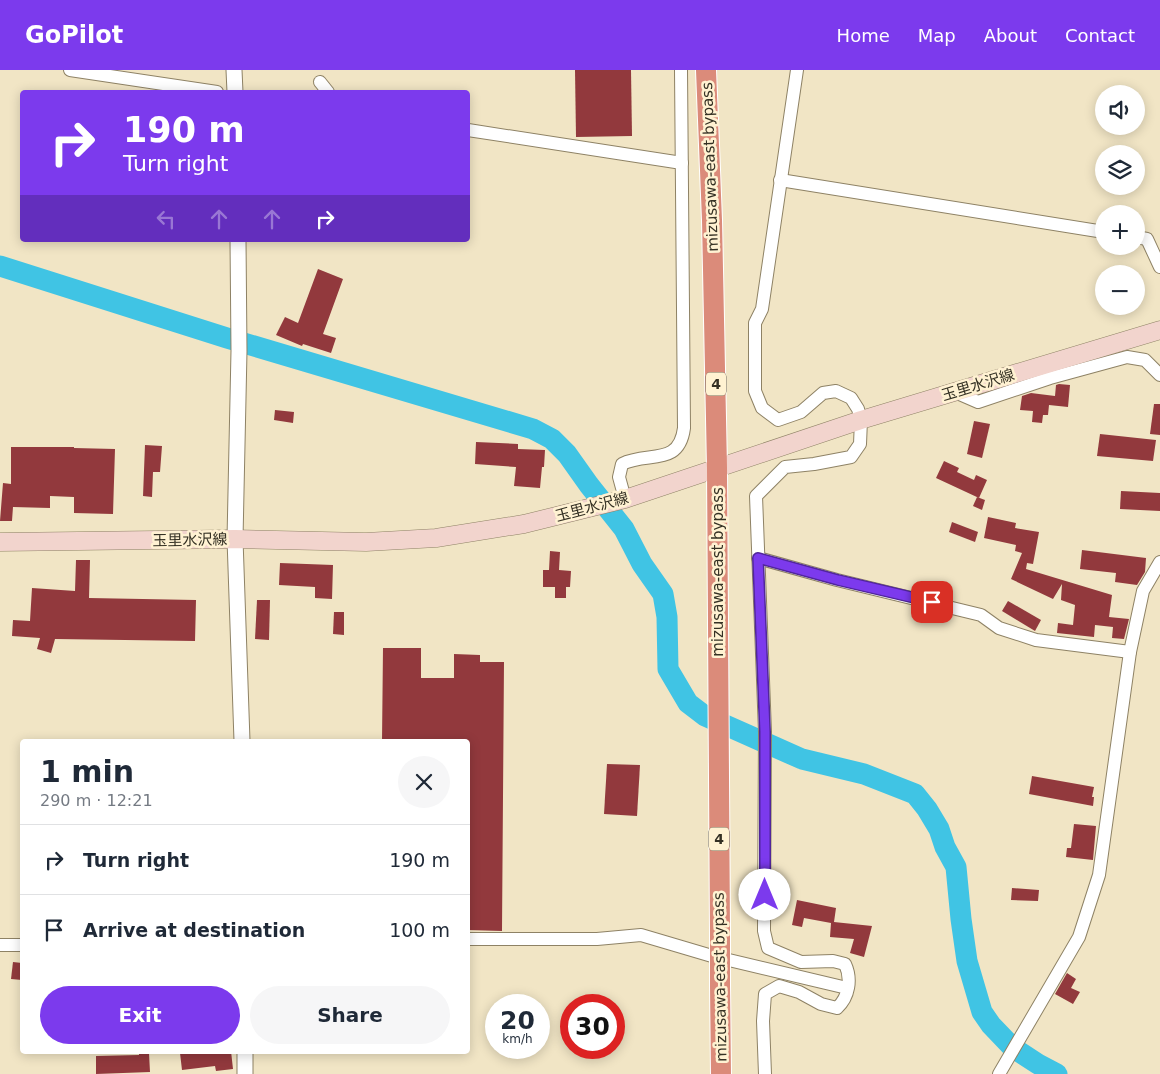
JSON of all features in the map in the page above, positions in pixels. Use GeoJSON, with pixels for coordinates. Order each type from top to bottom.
{"type":"FeatureCollection","features":[{"type":"Feature","properties":{"kind":"highway","name":"mizusawa-east bypass"},"geometry":{"type":"LineString","coordinates":[[706,70],[712,220],[717,468],[721,1074]]}},
{"type":"Feature","properties":{"kind":"main road","name":"玉里水沢線"},"geometry":{"type":"LineString","coordinates":[[0,542],[235,539],[366,542],[436,538],[524,524],[625,499],[861,420],[1160,330]]}},
{"type":"Feature","properties":{"kind":"street"},"geometry":{"type":"LineString","coordinates":[[70,70],[204,90]]}},
{"type":"Feature","properties":{"kind":"street"},"geometry":{"type":"LineString","coordinates":[[234,70],[235,90]]}},
{"type":"Feature","properties":{"kind":"street"},"geometry":{"type":"LineString","coordinates":[[625,499],[619,477],[622,464],[635,459],[660,456],[673,452],[681,442],[683,435],[680,70]]}},
{"type":"Feature","properties":{"kind":"street"},"geometry":{"type":"LineString","coordinates":[[765,1074],[763,1021],[765,994],[779,986],[799,992],[821,1004],[837,1008],[844,1001],[850,974],[846,964],[833,961],[801,962],[768,948],[764,931],[766,766],[756,496],[785,467],[851,457],[860,444],[861,420],[858,409],[851,398],[836,391],[823,393],[801,412],[778,420],[762,408],[755,391],[755,323],[762,309],[796,70]]}},
{"type":"Feature","properties":{"kind":"street"},"geometry":{"type":"LineString","coordinates":[[320,82],[326,90]]}},
{"type":"Feature","properties":{"kind":"street"},"geometry":{"type":"LineString","coordinates":[[470,130],[682,163]]}},
{"type":"Feature","properties":{"kind":"street"},"geometry":{"type":"LineString","coordinates":[[780,180],[1095,231]]}},
{"type":"Feature","properties":{"kind":"street"},"geometry":{"type":"LineString","coordinates":[[1145,238],[1148,239],[1160,267]]}},
{"type":"Feature","properties":{"kind":"street"},"geometry":{"type":"LineString","coordinates":[[238,242],[239,351],[235,539],[242,739]]}},
{"type":"Feature","properties":{"kind":"street"},"geometry":{"type":"LineString","coordinates":[[955,392],[978,402],[1050,378],[1127,357],[1145,360],[1160,376]]}},
{"type":"Feature","properties":{"kind":"street"},"geometry":{"type":"LineString","coordinates":[[758,558],[838,580],[981,615],[999,628],[1036,640],[1130,652]]}},
{"type":"Feature","properties":{"kind":"street"},"geometry":{"type":"LineString","coordinates":[[999,1074],[1079,937],[1096,884],[1130,652],[1143,591],[1160,562]]}},
{"type":"Feature","properties":{"kind":"street"},"geometry":{"type":"LineString","coordinates":[[470,939],[597,939],[641,935],[712,956],[848,988]]}},
{"type":"Feature","properties":{"kind":"street"},"geometry":{"type":"LineString","coordinates":[[0,945],[20,945]]}},
{"type":"Feature","properties":{"kind":"street"},"geometry":{"type":"LineString","coordinates":[[245,1054],[245,1074]]}},
{"type":"Feature","properties":{"kind":"building"},"geometry":{"type":"Polygon","coordinates":[[[575,70],[631,70],[632,136],[576,137],[575,70]]]}},
{"type":"Feature","properties":{"kind":"building"},"geometry":{"type":"Polygon","coordinates":[[[318,269],[343,279],[323,334],[336,338],[331,353],[303,344],[302,346],[276,335],[285,317],[298,323],[318,269]]]}},
{"type":"Feature","properties":{"kind":"building"},"geometry":{"type":"Polygon","coordinates":[[[1056,385],[1070,385],[1068,407],[1049,405],[1048,415],[1043,415],[1042,423],[1032,422],[1033,411],[1020,410],[1022,396],[1031,393],[1055,396],[1056,385]]]}},
{"type":"Feature","properties":{"kind":"building"},"geometry":{"type":"Polygon","coordinates":[[[1154,404],[1160,404],[1160,435],[1150,434],[1154,404]]]}},
{"type":"Feature","properties":{"kind":"building"},"geometry":{"type":"Polygon","coordinates":[[[275,410],[294,412],[293,423],[274,420],[275,410]]]}},
{"type":"Feature","properties":{"kind":"building"},"geometry":{"type":"Polygon","coordinates":[[[974,421],[990,424],[982,458],[967,454],[974,421]]]}},
{"type":"Feature","properties":{"kind":"building"},"geometry":{"type":"Polygon","coordinates":[[[1100,434],[1156,440],[1153,461],[1097,456],[1100,434]]]}},
{"type":"Feature","properties":{"kind":"building"},"geometry":{"type":"Polygon","coordinates":[[[476,442],[518,444],[518,449],[545,450],[540,488],[514,486],[516,467],[475,464],[476,442]]]}},
{"type":"Feature","properties":{"kind":"building"},"geometry":{"type":"Polygon","coordinates":[[[145,445],[162,446],[160,472],[153,472],[152,497],[143,496],[145,445]]]}},
{"type":"Feature","properties":{"kind":"building"},"geometry":{"type":"Polygon","coordinates":[[[11,447],[115,449],[113,514],[74,513],[74,497],[50,496],[50,508],[13,507],[12,521],[0,521],[3,483],[11,484],[11,447]]]}},
{"type":"Feature","properties":{"kind":"building"},"geometry":{"type":"Polygon","coordinates":[[[944,461],[959,468],[957,472],[974,480],[976,475],[987,480],[979,498],[936,478],[944,461]]]}},
{"type":"Feature","properties":{"kind":"building"},"geometry":{"type":"Polygon","coordinates":[[[1121,491],[1160,493],[1160,511],[1120,509],[1121,491]]]}},
{"type":"Feature","properties":{"kind":"building"},"geometry":{"type":"Polygon","coordinates":[[[977,497],[985,500],[982,510],[973,506],[977,497]]]}},
{"type":"Feature","properties":{"kind":"building"},"geometry":{"type":"Polygon","coordinates":[[[988,517],[1016,523],[1015,528],[1039,532],[1033,564],[1027,563],[1026,569],[1112,595],[1109,617],[1129,619],[1124,639],[1112,638],[1113,627],[1095,625],[1094,637],[1057,633],[1058,623],[1073,625],[1075,605],[1061,600],[1062,584],[1053,599],[1011,579],[1022,553],[1015,551],[1016,545],[984,538],[988,517]]]}},
{"type":"Feature","properties":{"kind":"building"},"geometry":{"type":"Polygon","coordinates":[[[952,522],[978,532],[975,542],[949,532],[952,522]]]}},
{"type":"Feature","properties":{"kind":"building"},"geometry":{"type":"Polygon","coordinates":[[[1082,550],[1146,558],[1145,572],[1137,585],[1115,582],[1116,573],[1080,569],[1082,550]]]}},
{"type":"Feature","properties":{"kind":"building"},"geometry":{"type":"Polygon","coordinates":[[[550,551],[560,552],[559,570],[571,571],[570,587],[566,587],[566,598],[555,598],[555,587],[543,587],[543,570],[549,570],[550,551]]]}},
{"type":"Feature","properties":{"kind":"building"},"geometry":{"type":"Polygon","coordinates":[[[76,560],[90,560],[89,598],[196,600],[195,641],[55,639],[51,653],[37,649],[40,638],[12,636],[13,620],[30,621],[32,588],[75,591],[76,560]]]}},
{"type":"Feature","properties":{"kind":"building"},"geometry":{"type":"Polygon","coordinates":[[[280,563],[333,565],[332,599],[315,598],[315,587],[279,585],[280,563]]]}},
{"type":"Feature","properties":{"kind":"building"},"geometry":{"type":"Polygon","coordinates":[[[257,600],[270,600],[269,640],[255,639],[257,600]]]}},
{"type":"Feature","properties":{"kind":"building"},"geometry":{"type":"Polygon","coordinates":[[[1008,601],[1041,620],[1035,631],[1002,611],[1008,601]]]}},
{"type":"Feature","properties":{"kind":"building"},"geometry":{"type":"Polygon","coordinates":[[[334,612],[344,612],[344,635],[333,634],[334,612]]]}},
{"type":"Feature","properties":{"kind":"building"},"geometry":{"type":"Polygon","coordinates":[[[383,648],[421,648],[421,678],[454,678],[454,654],[480,655],[480,662],[504,662],[502,931],[470,930],[470,739],[382,739],[383,648]]]}},
{"type":"Feature","properties":{"kind":"building"},"geometry":{"type":"Polygon","coordinates":[[[607,764],[640,765],[637,816],[604,814],[607,764]]]}},
{"type":"Feature","properties":{"kind":"building"},"geometry":{"type":"Polygon","coordinates":[[[1032,776],[1094,787],[1093,806],[1029,794],[1032,776]]]}},
{"type":"Feature","properties":{"kind":"building"},"geometry":{"type":"Polygon","coordinates":[[[1074,824],[1096,826],[1093,860],[1066,857],[1067,848],[1071,848],[1074,824]]]}},
{"type":"Feature","properties":{"kind":"building"},"geometry":{"type":"Polygon","coordinates":[[[1012,888],[1039,890],[1038,901],[1011,900],[1012,888]]]}},
{"type":"Feature","properties":{"kind":"building"},"geometry":{"type":"Polygon","coordinates":[[[797,900],[836,908],[834,922],[872,926],[864,957],[850,953],[854,939],[830,937],[831,923],[804,918],[802,927],[792,925],[797,900]]]}},
{"type":"Feature","properties":{"kind":"building"},"geometry":{"type":"Polygon","coordinates":[[[13,962],[20,963],[20,980],[11,979],[13,962]]]}},
{"type":"Feature","properties":{"kind":"building"},"geometry":{"type":"Polygon","coordinates":[[[1067,973],[1076,979],[1071,988],[1080,992],[1073,1004],[1055,994],[1067,973]]]}},
{"type":"Feature","properties":{"kind":"building"},"geometry":{"type":"Polygon","coordinates":[[[149,1054],[150,1072],[96,1074],[96,1056],[149,1054]]]}},
{"type":"Feature","properties":{"kind":"building"},"geometry":{"type":"Polygon","coordinates":[[[180,1054],[231,1054],[233,1069],[216,1071],[215,1066],[182,1070],[180,1054]]]}},
{"type":"Feature","properties":{"kind":"waterway"},"geometry":{"type":"LineString","coordinates":[[0,266],[227,338],[533,429],[552,439],[567,454],[624,529],[642,564],[663,594],[667,617],[668,669],[688,703],[705,716],[802,759],[864,774],[915,794],[927,809],[939,829],[945,847],[956,867],[967,961],[982,1012],[991,1025],[1012,1047],[1057,1074]]}},
{"type":"Feature","properties":{"kind":"route"},"geometry":{"type":"LineString","coordinates":[[765,895],[766,766],[758,558],[838,580],[932,602]]}}]}
